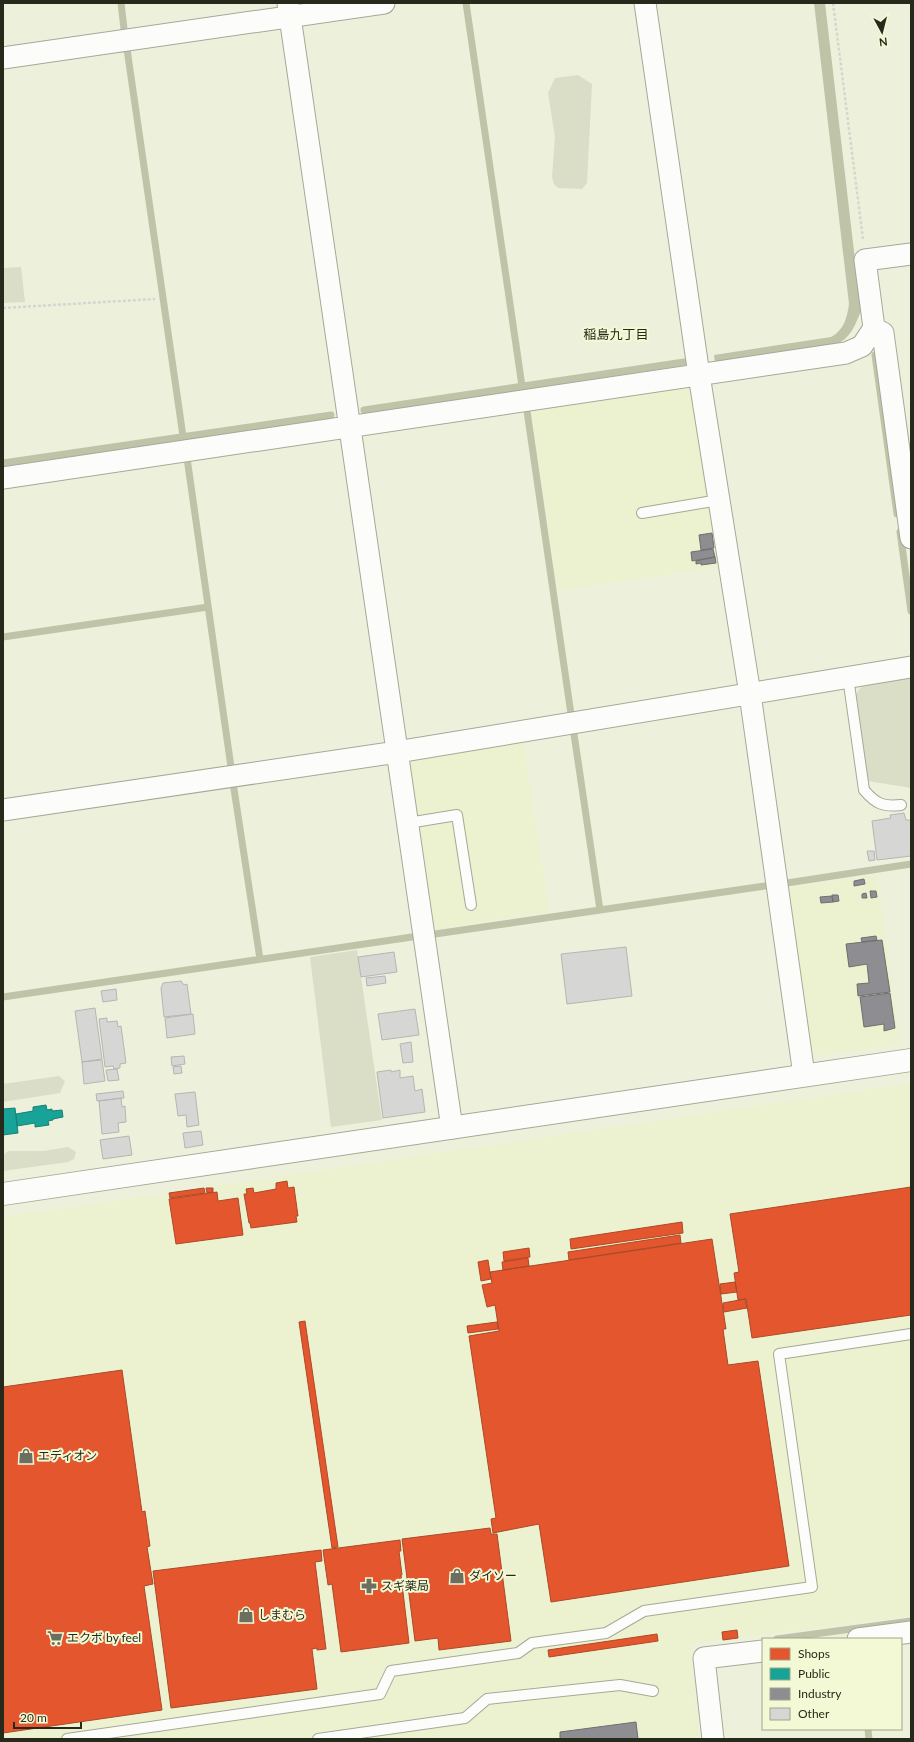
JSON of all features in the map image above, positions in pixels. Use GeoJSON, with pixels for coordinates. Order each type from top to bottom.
{"type":"FeatureCollection","features":[{"type":"Feature","properties":{"kind":"street"},"geometry":{"type":"LineString","coordinates":[[3,58],[289,10],[384,3]]}},
{"type":"Feature","properties":{"kind":"street"},"geometry":{"type":"LineString","coordinates":[[645,3],[699,375],[750,694],[804,1075]]}},
{"type":"Feature","properties":{"kind":"street"},"geometry":{"type":"LineString","coordinates":[[289,10],[452,1128]]}},
{"type":"Feature","properties":{"kind":"street"},"geometry":{"type":"LineString","coordinates":[[3,478],[846,353],[862,346],[874,328],[865,260],[911,254]]}},
{"type":"Feature","properties":{"kind":"street"},"geometry":{"type":"LineString","coordinates":[[874,328],[882,333],[911,538]]}},
{"type":"Feature","properties":{"kind":"street"},"geometry":{"type":"LineString","coordinates":[[3,810],[397,752],[911,667]]}},
{"type":"Feature","properties":{"kind":"street"},"geometry":{"type":"LineString","coordinates":[[3,1194],[911,1060]]}},
{"type":"Feature","properties":{"kind":"street"},"geometry":{"type":"LineString","coordinates":[[866,1638],[911,1632]]}},
{"type":"Feature","properties":{"kind":"street"},"geometry":{"type":"LineString","coordinates":[[713,1739],[704,1658],[762,1651]]}},
{"type":"Feature","properties":{"kind":"lane"},"geometry":{"type":"LineString","coordinates":[[642,512],[719,500]]}},
{"type":"Feature","properties":{"kind":"lane"},"geometry":{"type":"LineString","coordinates":[[848,677],[864,790],[872,800],[887,806],[901,805]]}},
{"type":"Feature","properties":{"kind":"lane"},"geometry":{"type":"LineString","coordinates":[[408,823],[457,815],[471,905]]}},
{"type":"Feature","properties":{"kind":"lane"},"geometry":{"type":"LineString","coordinates":[[67,1739],[380,1694],[391,1671],[518,1653],[532,1644],[606,1632],[644,1611],[812,1587],[779,1354],[911,1334]]}},
{"type":"Feature","properties":{"kind":"lane"},"geometry":{"type":"LineString","coordinates":[[318,1739],[465,1718],[487,1699],[620,1685],[653,1692]]}},
{"type":"Feature","properties":{"kind":"path"},"geometry":{"type":"LineString","coordinates":[[833,3],[865,260]]}},
{"type":"Feature","properties":{"kind":"path"},"geometry":{"type":"LineString","coordinates":[[3,308],[155,299]]}},
{"type":"Feature","properties":{"kind":"shaded area"},"geometry":{"type":"Polygon","coordinates":[[[814,3],[825,3],[861,311],[849,335],[836,345],[715,363],[714,355],[831,337],[842,327],[847,314],[849,304],[814,3]]]}},
{"type":"Feature","properties":{"kind":"shaded area"},"geometry":{"type":"Polygon","coordinates":[[[578,75],[592,84],[587,183],[582,189],[558,188],[554,184],[552,177],[555,137],[548,93],[555,78],[578,75]]]}},
{"type":"Feature","properties":{"kind":"shaded area"},"geometry":{"type":"Polygon","coordinates":[[[21,267],[25,302],[3,303],[3,268],[21,267]]]}},
{"type":"Feature","properties":{"kind":"shaded area"},"geometry":{"type":"Polygon","coordinates":[[[683,387],[694,396],[720,567],[558,591],[531,408],[683,387]]]}},
{"type":"Feature","properties":{"kind":"shaded area"},"geometry":{"type":"Polygon","coordinates":[[[911,673],[911,788],[868,781],[856,694],[867,679],[911,673]]]}},
{"type":"Feature","properties":{"kind":"shaded area"},"geometry":{"type":"Polygon","coordinates":[[[523,738],[549,911],[431,930],[408,771],[412,762],[416,756],[523,738]]]}},
{"type":"Feature","properties":{"kind":"shaded area"},"geometry":{"type":"Polygon","coordinates":[[[877,875],[900,1044],[820,1056],[809,1047],[786,888],[877,875]]]}},
{"type":"Feature","properties":{"kind":"shaded area"},"geometry":{"type":"Polygon","coordinates":[[[357,950],[382,1120],[331,1127],[310,957],[357,950]]]}},
{"type":"Feature","properties":{"kind":"shaded area"},"geometry":{"type":"Polygon","coordinates":[[[59,1076],[65,1081],[60,1093],[3,1102],[3,1084],[59,1076]]]}},
{"type":"Feature","properties":{"kind":"shaded area"},"geometry":{"type":"Polygon","coordinates":[[[911,1083],[911,1616],[690,1644],[699,1739],[3,1739],[3,1217],[911,1083]]]}},
{"type":"Feature","properties":{"kind":"shaded area"},"geometry":{"type":"Polygon","coordinates":[[[68,1147],[76,1152],[74,1159],[68,1162],[3,1171],[3,1155],[8,1151],[44,1151],[68,1147]]]}},
{"type":"Feature","properties":{"kind":"building: Shops"},"geometry":{"type":"Polygon","coordinates":[[[287,1181],[288,1188],[294,1187],[298,1216],[296,1216],[297,1222],[251,1228],[244,1194],[247,1194],[246,1189],[253,1188],[254,1193],[276,1189],[276,1183],[287,1181]]]}},
{"type":"Feature","properties":{"kind":"building: Shops"},"geometry":{"type":"Polygon","coordinates":[[[911,1187],[911,1315],[752,1338],[746,1299],[738,1300],[734,1273],[739,1272],[730,1214],[911,1187]]]}},
{"type":"Feature","properties":{"kind":"building: Shops"},"geometry":{"type":"Polygon","coordinates":[[[204,1188],[205,1193],[170,1198],[169,1193],[204,1188]]]}},
{"type":"Feature","properties":{"kind":"building: Shops"},"geometry":{"type":"Polygon","coordinates":[[[206,1188],[213,1188],[213,1192],[207,1193],[206,1188]]]}},
{"type":"Feature","properties":{"kind":"building: Shops"},"geometry":{"type":"Polygon","coordinates":[[[217,1192],[218,1201],[238,1198],[243,1235],[176,1244],[169,1199],[217,1192]]]}},
{"type":"Feature","properties":{"kind":"building: Shops"},"geometry":{"type":"Polygon","coordinates":[[[682,1222],[683,1233],[571,1249],[570,1239],[682,1222]]]}},
{"type":"Feature","properties":{"kind":"building: Shops"},"geometry":{"type":"Polygon","coordinates":[[[680,1235],[681,1243],[569,1260],[568,1252],[680,1235]]]}},
{"type":"Feature","properties":{"kind":"building: Shops"},"geometry":{"type":"Polygon","coordinates":[[[712,1239],[726,1329],[723,1329],[728,1365],[758,1361],[789,1566],[551,1602],[539,1524],[493,1533],[491,1519],[496,1518],[469,1336],[499,1331],[495,1305],[487,1307],[482,1285],[492,1283],[490,1272],[712,1239]]]}},
{"type":"Feature","properties":{"kind":"building: Shops"},"geometry":{"type":"Polygon","coordinates":[[[529,1248],[530,1257],[504,1261],[503,1252],[529,1248]]]}},
{"type":"Feature","properties":{"kind":"building: Shops"},"geometry":{"type":"Polygon","coordinates":[[[528,1258],[529,1266],[503,1270],[502,1262],[528,1258]]]}},
{"type":"Feature","properties":{"kind":"building: Shops"},"geometry":{"type":"Polygon","coordinates":[[[488,1260],[491,1279],[481,1281],[478,1262],[488,1260]]]}},
{"type":"Feature","properties":{"kind":"building: Shops"},"geometry":{"type":"Polygon","coordinates":[[[735,1282],[737,1292],[721,1294],[720,1284],[735,1282]]]}},
{"type":"Feature","properties":{"kind":"building: Shops"},"geometry":{"type":"Polygon","coordinates":[[[745,1299],[747,1308],[724,1312],[723,1303],[745,1299]]]}},
{"type":"Feature","properties":{"kind":"building: Shops"},"geometry":{"type":"Polygon","coordinates":[[[305,1321],[338,1547],[332,1548],[299,1322],[305,1321]]]}},
{"type":"Feature","properties":{"kind":"building: Shops"},"geometry":{"type":"Polygon","coordinates":[[[497,1322],[498,1329],[468,1333],[467,1326],[497,1322]]]}},
{"type":"Feature","properties":{"kind":"building: Shops"},"geometry":{"type":"Polygon","coordinates":[[[122,1370],[142,1512],[145,1511],[150,1546],[147,1547],[153,1584],[144,1586],[162,1710],[3,1733],[3,1387],[122,1370]]]}},
{"type":"Feature","properties":{"kind":"building: Shops"},"geometry":{"type":"Polygon","coordinates":[[[490,1528],[491,1534],[497,1534],[511,1641],[439,1650],[438,1638],[415,1641],[402,1539],[490,1528]]]}},
{"type":"Feature","properties":{"kind":"building: Shops"},"geometry":{"type":"Polygon","coordinates":[[[400,1540],[401,1551],[399,1551],[401,1575],[409,1643],[341,1652],[332,1584],[328,1585],[323,1550],[400,1540]]]}},
{"type":"Feature","properties":{"kind":"building: Shops"},"geometry":{"type":"Polygon","coordinates":[[[321,1550],[322,1561],[315,1562],[326,1649],[312,1649],[317,1689],[171,1708],[153,1571],[321,1550]]]}},
{"type":"Feature","properties":{"kind":"building: Shops"},"geometry":{"type":"Polygon","coordinates":[[[737,1630],[738,1638],[723,1640],[722,1632],[737,1630]]]}},
{"type":"Feature","properties":{"kind":"building: Shops"},"geometry":{"type":"Polygon","coordinates":[[[657,1634],[658,1641],[549,1657],[548,1650],[657,1634]]]}},
{"type":"Feature","properties":{"kind":"building: Public"},"geometry":{"type":"Polygon","coordinates":[[[46,1105],[47,1110],[62,1110],[63,1117],[48,1121],[49,1125],[35,1127],[35,1123],[17,1126],[16,1114],[33,1111],[33,1107],[46,1105]]]}},
{"type":"Feature","properties":{"kind":"building: Public"},"geometry":{"type":"Polygon","coordinates":[[[15,1108],[18,1133],[3,1135],[3,1109],[15,1108]]]}},
{"type":"Feature","properties":{"kind":"building: Industry"},"geometry":{"type":"Polygon","coordinates":[[[712,533],[714,548],[701,550],[699,535],[712,533]]]}},
{"type":"Feature","properties":{"kind":"building: Industry"},"geometry":{"type":"Polygon","coordinates":[[[713,549],[715,557],[692,561],[691,552],[713,549]]]}},
{"type":"Feature","properties":{"kind":"building: Industry"},"geometry":{"type":"Polygon","coordinates":[[[715,557],[716,563],[701,565],[701,563],[696,564],[696,561],[715,557]]]}},
{"type":"Feature","properties":{"kind":"building: Industry"},"geometry":{"type":"Polygon","coordinates":[[[864,879],[865,884],[854,886],[854,881],[864,879]]]}},
{"type":"Feature","properties":{"kind":"building: Industry"},"geometry":{"type":"Polygon","coordinates":[[[870,891],[876,891],[877,897],[871,898],[870,891]]]}},
{"type":"Feature","properties":{"kind":"building: Industry"},"geometry":{"type":"Polygon","coordinates":[[[866,893],[867,898],[862,898],[862,894],[866,893]]]}},
{"type":"Feature","properties":{"kind":"building: Industry"},"geometry":{"type":"Polygon","coordinates":[[[832,895],[838,895],[839,901],[833,902],[832,895]]]}},
{"type":"Feature","properties":{"kind":"building: Industry"},"geometry":{"type":"Polygon","coordinates":[[[832,896],[833,902],[821,903],[820,897],[832,896]]]}},
{"type":"Feature","properties":{"kind":"building: Industry"},"geometry":{"type":"Polygon","coordinates":[[[876,936],[877,940],[862,942],[861,938],[876,936]]]}},
{"type":"Feature","properties":{"kind":"building: Industry"},"geometry":{"type":"Polygon","coordinates":[[[882,940],[890,992],[858,996],[857,984],[869,983],[867,964],[849,967],[846,944],[882,940]]]}},
{"type":"Feature","properties":{"kind":"building: Industry"},"geometry":{"type":"Polygon","coordinates":[[[890,993],[895,1028],[884,1031],[884,1024],[864,1027],[860,997],[890,993]]]}},
{"type":"Feature","properties":{"kind":"building: Industry"},"geometry":{"type":"Polygon","coordinates":[[[636,1722],[638,1739],[560,1739],[560,1732],[636,1722]]]}},
{"type":"Feature","properties":{"kind":"building: Other"},"geometry":{"type":"Polygon","coordinates":[[[904,813],[906,820],[911,820],[911,856],[877,860],[872,821],[891,818],[890,815],[904,813]]]}},
{"type":"Feature","properties":{"kind":"building: Other"},"geometry":{"type":"Polygon","coordinates":[[[867,851],[874,851],[875,860],[869,861],[867,851]]]}},
{"type":"Feature","properties":{"kind":"building: Other"},"geometry":{"type":"Polygon","coordinates":[[[626,947],[632,996],[567,1004],[561,954],[626,947]]]}},
{"type":"Feature","properties":{"kind":"building: Other"},"geometry":{"type":"Polygon","coordinates":[[[394,952],[397,972],[361,977],[358,957],[394,952]]]}},
{"type":"Feature","properties":{"kind":"building: Other"},"geometry":{"type":"Polygon","coordinates":[[[385,976],[386,983],[367,986],[366,978],[385,976]]]}},
{"type":"Feature","properties":{"kind":"building: Other"},"geometry":{"type":"Polygon","coordinates":[[[181,981],[184,985],[187,984],[191,1014],[164,1017],[161,988],[163,983],[181,981]]]}},
{"type":"Feature","properties":{"kind":"building: Other"},"geometry":{"type":"Polygon","coordinates":[[[116,989],[117,1000],[103,1002],[101,991],[116,989]]]}},
{"type":"Feature","properties":{"kind":"building: Other"},"geometry":{"type":"Polygon","coordinates":[[[95,1008],[102,1059],[82,1062],[75,1011],[95,1008]]]}},
{"type":"Feature","properties":{"kind":"building: Other"},"geometry":{"type":"Polygon","coordinates":[[[415,1009],[419,1035],[382,1040],[378,1014],[415,1009]]]}},
{"type":"Feature","properties":{"kind":"building: Other"},"geometry":{"type":"Polygon","coordinates":[[[193,1014],[195,1034],[167,1038],[165,1018],[193,1014]]]}},
{"type":"Feature","properties":{"kind":"building: Other"},"geometry":{"type":"Polygon","coordinates":[[[107,1018],[107,1022],[117,1021],[118,1027],[121,1026],[126,1063],[120,1064],[120,1068],[114,1069],[113,1066],[105,1067],[99,1019],[107,1018]]]}},
{"type":"Feature","properties":{"kind":"building: Other"},"geometry":{"type":"Polygon","coordinates":[[[411,1042],[413,1062],[403,1063],[400,1044],[411,1042]]]}},
{"type":"Feature","properties":{"kind":"building: Other"},"geometry":{"type":"Polygon","coordinates":[[[184,1056],[185,1064],[172,1066],[171,1057],[184,1056]]]}},
{"type":"Feature","properties":{"kind":"building: Other"},"geometry":{"type":"Polygon","coordinates":[[[102,1060],[105,1081],[84,1084],[82,1062],[102,1060]]]}},
{"type":"Feature","properties":{"kind":"building: Other"},"geometry":{"type":"Polygon","coordinates":[[[181,1066],[182,1073],[174,1074],[173,1067],[181,1066]]]}},
{"type":"Feature","properties":{"kind":"building: Other"},"geometry":{"type":"Polygon","coordinates":[[[117,1069],[119,1080],[108,1081],[106,1070],[117,1069]]]}},
{"type":"Feature","properties":{"kind":"building: Other"},"geometry":{"type":"Polygon","coordinates":[[[391,1070],[391,1072],[400,1070],[400,1078],[413,1076],[415,1091],[422,1089],[425,1112],[383,1118],[377,1072],[391,1070]]]}},
{"type":"Feature","properties":{"kind":"building: Other"},"geometry":{"type":"Polygon","coordinates":[[[123,1091],[124,1098],[97,1101],[96,1094],[123,1091]]]}},
{"type":"Feature","properties":{"kind":"building: Other"},"geometry":{"type":"Polygon","coordinates":[[[195,1092],[199,1125],[187,1127],[186,1115],[178,1116],[175,1094],[195,1092]]]}},
{"type":"Feature","properties":{"kind":"building: Other"},"geometry":{"type":"Polygon","coordinates":[[[121,1098],[122,1107],[125,1106],[126,1122],[118,1123],[119,1132],[102,1134],[99,1101],[121,1098]]]}},
{"type":"Feature","properties":{"kind":"building: Other"},"geometry":{"type":"Polygon","coordinates":[[[201,1131],[203,1145],[185,1148],[183,1133],[201,1131]]]}},
{"type":"Feature","properties":{"kind":"building: Other"},"geometry":{"type":"Polygon","coordinates":[[[129,1136],[132,1155],[103,1159],[100,1140],[129,1136]]]}},
{"type":"Feature","properties":{"kind":"waterway"},"geometry":{"type":"LineString","coordinates":[[121,3],[124,29]]}},
{"type":"Feature","properties":{"kind":"waterway"},"geometry":{"type":"LineString","coordinates":[[466,3],[522,386]]}},
{"type":"Feature","properties":{"kind":"waterway"},"geometry":{"type":"LineString","coordinates":[[121,49],[127,49],[183,436]]}},
{"type":"Feature","properties":{"kind":"waterway"},"geometry":{"type":"LineString","coordinates":[[875,355],[897,514]]}},
{"type":"Feature","properties":{"kind":"waterway"},"geometry":{"type":"LineString","coordinates":[[364,410],[684,362]]}},
{"type":"Feature","properties":{"kind":"waterway"},"geometry":{"type":"LineString","coordinates":[[527,411],[571,714]]}},
{"type":"Feature","properties":{"kind":"waterway"},"geometry":{"type":"LineString","coordinates":[[3,463],[331,415]]}},
{"type":"Feature","properties":{"kind":"waterway"},"geometry":{"type":"LineString","coordinates":[[187,458],[231,767]]}},
{"type":"Feature","properties":{"kind":"waterway"},"geometry":{"type":"LineString","coordinates":[[900,532],[911,611]]}},
{"type":"Feature","properties":{"kind":"waterway"},"geometry":{"type":"LineString","coordinates":[[3,637],[208,607]]}},
{"type":"Feature","properties":{"kind":"waterway"},"geometry":{"type":"LineString","coordinates":[[574,734],[600,910]]}},
{"type":"Feature","properties":{"kind":"waterway"},"geometry":{"type":"LineString","coordinates":[[234,789],[260,959]]}},
{"type":"Feature","properties":{"kind":"waterway"},"geometry":{"type":"LineString","coordinates":[[787,883],[911,864]]}},
{"type":"Feature","properties":{"kind":"waterway"},"geometry":{"type":"LineString","coordinates":[[435,934],[765,886]]}},
{"type":"Feature","properties":{"kind":"waterway"},"geometry":{"type":"LineString","coordinates":[[3,997],[412,937]]}},
{"type":"Feature","properties":{"kind":"waterway"},"geometry":{"type":"LineString","coordinates":[[784,1638],[911,1621]]}},
{"type":"Feature","properties":{"kind":"waterway"},"geometry":{"type":"LineString","coordinates":[[868,1730],[869,1739]]}},
{"type":"Feature","properties":{"kind":"place","name":"エディオン"},"geometry":{"type":"Point","coordinates":[26,1456]}},
{"type":"Feature","properties":{"kind":"place","name":"ダイソー"},"geometry":{"type":"Point","coordinates":[457,1576]}},
{"type":"Feature","properties":{"kind":"place","name":"スギ薬局"},"geometry":{"type":"Point","coordinates":[369,1586]}},
{"type":"Feature","properties":{"kind":"place","name":"しまむら"},"geometry":{"type":"Point","coordinates":[246,1615]}},
{"type":"Feature","properties":{"kind":"place","name":"エクボ by feel"},"geometry":{"type":"Point","coordinates":[55,1638]}},
{"type":"Feature","properties":{"kind":"district","name":"稲島九丁目"},"geometry":{"type":"Point","coordinates":[616,334]}}]}
